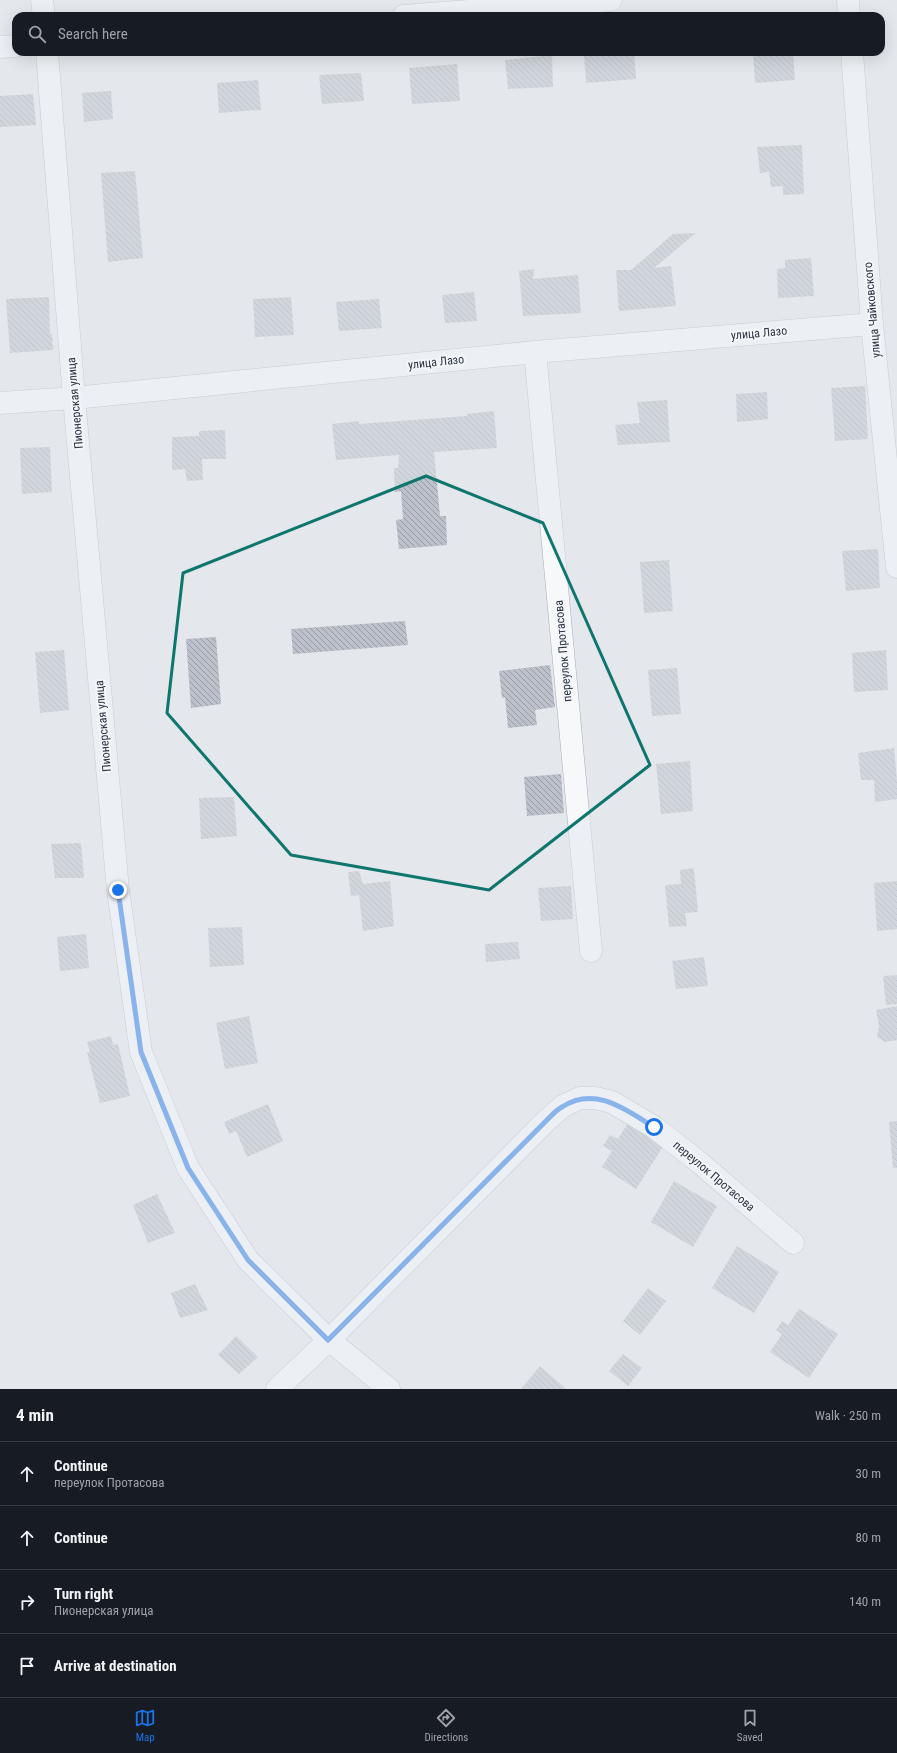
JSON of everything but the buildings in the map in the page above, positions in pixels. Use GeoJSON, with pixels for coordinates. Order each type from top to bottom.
{"type":"FeatureCollection","features":[{"type":"Feature","properties":{"kind":"street"},"geometry":{"type":"LineString","coordinates":[[42,0],[44,12]]}},
{"type":"Feature","properties":{"kind":"street"},"geometry":{"type":"LineString","coordinates":[[456,12],[611,0]]}},
{"type":"Feature","properties":{"kind":"street"},"geometry":{"type":"LineString","coordinates":[[848,0],[849,12]]}},
{"type":"Feature","properties":{"kind":"street"},"geometry":{"type":"LineString","coordinates":[[0,47],[12,46]]}},
{"type":"Feature","properties":{"kind":"street","name":"Пионерская улица"},"geometry":{"type":"LineString","coordinates":[[47,56],[74,398],[118,890],[141,1052],[188,1168],[248,1260],[328,1340],[389,1389]]}},
{"type":"Feature","properties":{"kind":"street","name":"улица Чайковского"},"geometry":{"type":"LineString","coordinates":[[852,56],[872,324],[897,567]]}},
{"type":"Feature","properties":{"kind":"street","name":"улица Лазо"},"geometry":{"type":"LineString","coordinates":[[0,404],[535,352],[872,324]]}},
{"type":"Feature","properties":{"kind":"street","name":"переулок Протасова"},"geometry":{"type":"LineString","coordinates":[[535,352],[591,951]]}},
{"type":"Feature","properties":{"kind":"street","name":"переулок Протасова"},"geometry":{"type":"LineString","coordinates":[[277,1389],[328,1340],[546,1121],[563,1106],[580,1098],[595,1098],[612,1102],[660,1132],[700,1163],[793,1243]]}},
{"type":"Feature","properties":{"kind":"highlighted area"},"geometry":{"type":"Polygon","coordinates":[[[426,476],[543,523],[650,765],[489,890],[291,855],[167,713],[183,573],[426,476]]]}},
{"type":"Feature","properties":{"kind":"route"},"geometry":{"type":"LineString","coordinates":[[118,890],[141,1052],[188,1168],[248,1260],[328,1340],[546,1121],[563,1106],[580,1098],[595,1098],[612,1102],[654,1127]]}}]}
